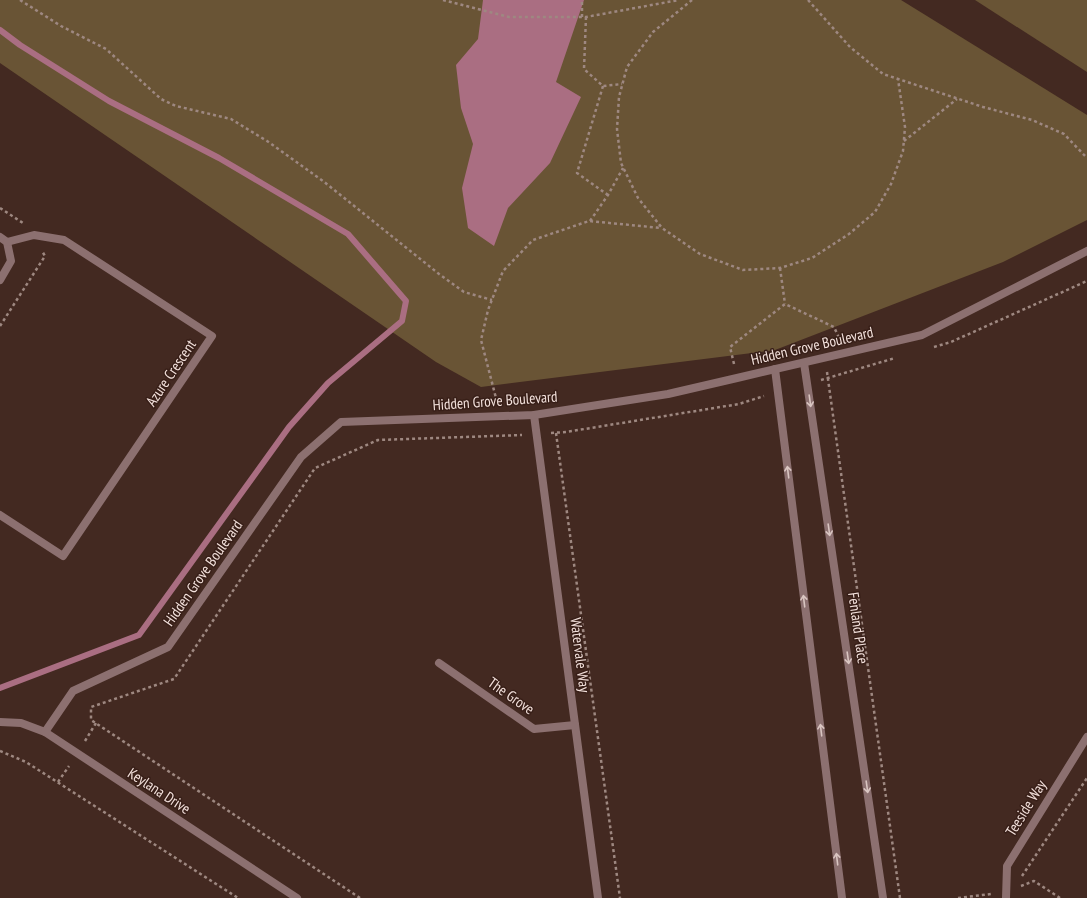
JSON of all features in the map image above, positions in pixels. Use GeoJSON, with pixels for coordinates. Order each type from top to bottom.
{"type":"FeatureCollection","features":[{"type":"Feature","properties":{"kind":"street","name":"Azure Crescent"},"geometry":{"type":"LineString","coordinates":[[0,515],[63,556],[212,336],[64,240],[34,235],[4,239]]}},
{"type":"Feature","properties":{"kind":"street"},"geometry":{"type":"LineString","coordinates":[[0,280],[11,261],[4,239]]}},
{"type":"Feature","properties":{"kind":"street","name":"Hidden Grove Boulevard"},"geometry":{"type":"LineString","coordinates":[[45,732],[73,692],[168,647],[301,457],[341,422],[534,415],[668,394],[804,363],[922,335],[1087,251]]}},
{"type":"Feature","properties":{"kind":"street","name":"Fenland Place"},"geometry":{"type":"LineString","coordinates":[[804,363],[883,898]]}},
{"type":"Feature","properties":{"kind":"street"},"geometry":{"type":"LineString","coordinates":[[775,369],[842,898]]}},
{"type":"Feature","properties":{"kind":"street","name":"Watervale Way"},"geometry":{"type":"LineString","coordinates":[[534,415],[598,898]]}},
{"type":"Feature","properties":{"kind":"street","name":"The Grove"},"geometry":{"type":"LineString","coordinates":[[438,663],[534,729],[575,725]]}},
{"type":"Feature","properties":{"kind":"street","name":"Keylana Drive"},"geometry":{"type":"LineString","coordinates":[[0,722],[21,723],[45,732],[297,898]]}},
{"type":"Feature","properties":{"kind":"street","name":"Teeside Way"},"geometry":{"type":"LineString","coordinates":[[1006,895],[1007,866],[1087,737]]}},
{"type":"Feature","properties":{"kind":"path"},"geometry":{"type":"LineString","coordinates":[[20,0],[61,26],[106,49],[161,99],[176,106],[231,119],[267,141],[322,181],[439,274],[464,292],[492,300]]}},
{"type":"Feature","properties":{"kind":"path"},"geometry":{"type":"LineString","coordinates":[[443,0],[509,17],[586,17],[679,0]]}},
{"type":"Feature","properties":{"kind":"path"},"geometry":{"type":"LineString","coordinates":[[582,0],[582,17]]}},
{"type":"Feature","properties":{"kind":"path"},"geometry":{"type":"LineString","coordinates":[[692,0],[652,32],[627,67],[619,97],[618,129],[623,167],[638,198],[662,228],[700,254],[743,270],[780,268],[812,258],[849,234],[875,212],[891,184],[903,151],[905,128],[898,78]]}},
{"type":"Feature","properties":{"kind":"path"},"geometry":{"type":"LineString","coordinates":[[808,0],[850,47],[883,74],[1032,120],[1064,134],[1087,158]]}},
{"type":"Feature","properties":{"kind":"path"},"geometry":{"type":"LineString","coordinates":[[586,17],[584,69],[603,86],[622,84]]}},
{"type":"Feature","properties":{"kind":"path"},"geometry":{"type":"LineString","coordinates":[[603,86],[577,173],[608,195]]}},
{"type":"Feature","properties":{"kind":"path"},"geometry":{"type":"LineString","coordinates":[[904,141],[957,98]]}},
{"type":"Feature","properties":{"kind":"path"},"geometry":{"type":"LineString","coordinates":[[589,221],[608,195],[623,167]]}},
{"type":"Feature","properties":{"kind":"path"},"geometry":{"type":"LineString","coordinates":[[501,416],[481,340],[492,300],[503,271],[534,240],[589,221],[662,228]]}},
{"type":"Feature","properties":{"kind":"path"},"geometry":{"type":"LineString","coordinates":[[780,268],[785,304]]}},
{"type":"Feature","properties":{"kind":"path"},"geometry":{"type":"LineString","coordinates":[[785,304],[834,327],[845,353]]}},
{"type":"Feature","properties":{"kind":"path"},"geometry":{"type":"LineString","coordinates":[[737,378],[730,347],[785,304]]}},
{"type":"Feature","properties":{"kind":"path"},"geometry":{"type":"LineString","coordinates":[[824,358],[900,898]]}},
{"type":"Feature","properties":{"kind":"path"},"geometry":{"type":"LineString","coordinates":[[556,433],[620,898]]}},
{"type":"Feature","properties":{"kind":"path"},"geometry":{"type":"LineString","coordinates":[[91,720],[360,898]]}},
{"type":"Feature","properties":{"kind":"path"},"geometry":{"type":"LineString","coordinates":[[0,750],[26,762],[238,898]]}},
{"type":"Feature","properties":{"kind":"path"},"geometry":{"type":"LineString","coordinates":[[1021,886],[1022,875],[1087,778]]}},
{"type":"Feature","properties":{"kind":"path"},"geometry":{"type":"LineString","coordinates":[[958,898],[1006,895],[1034,880],[1060,898]]}},
{"type":"Feature","properties":{"kind":"shaded area"},"geometry":{"type":"Polygon","coordinates":[[[0,0],[901,0],[1087,115],[1087,220],[1003,262],[775,350],[481,387],[436,362],[0,63],[0,0]]]}},
{"type":"Feature","properties":{"kind":"shaded area"},"geometry":{"type":"Polygon","coordinates":[[[483,0],[584,0],[556,82],[581,97],[550,163],[508,208],[494,246],[468,228],[462,188],[473,144],[461,108],[456,65],[478,39],[483,0]]]}},
{"type":"Feature","properties":{"kind":"shaded area"},"geometry":{"type":"Polygon","coordinates":[[[975,0],[1087,0],[1087,72],[975,0]]]}},
{"type":"Feature","properties":{"kind":"waterway"},"geometry":{"type":"LineString","coordinates":[[0,30],[20,45],[109,101],[219,158],[348,234],[406,301],[402,321],[328,383],[289,427],[139,635],[0,688]]}}]}
